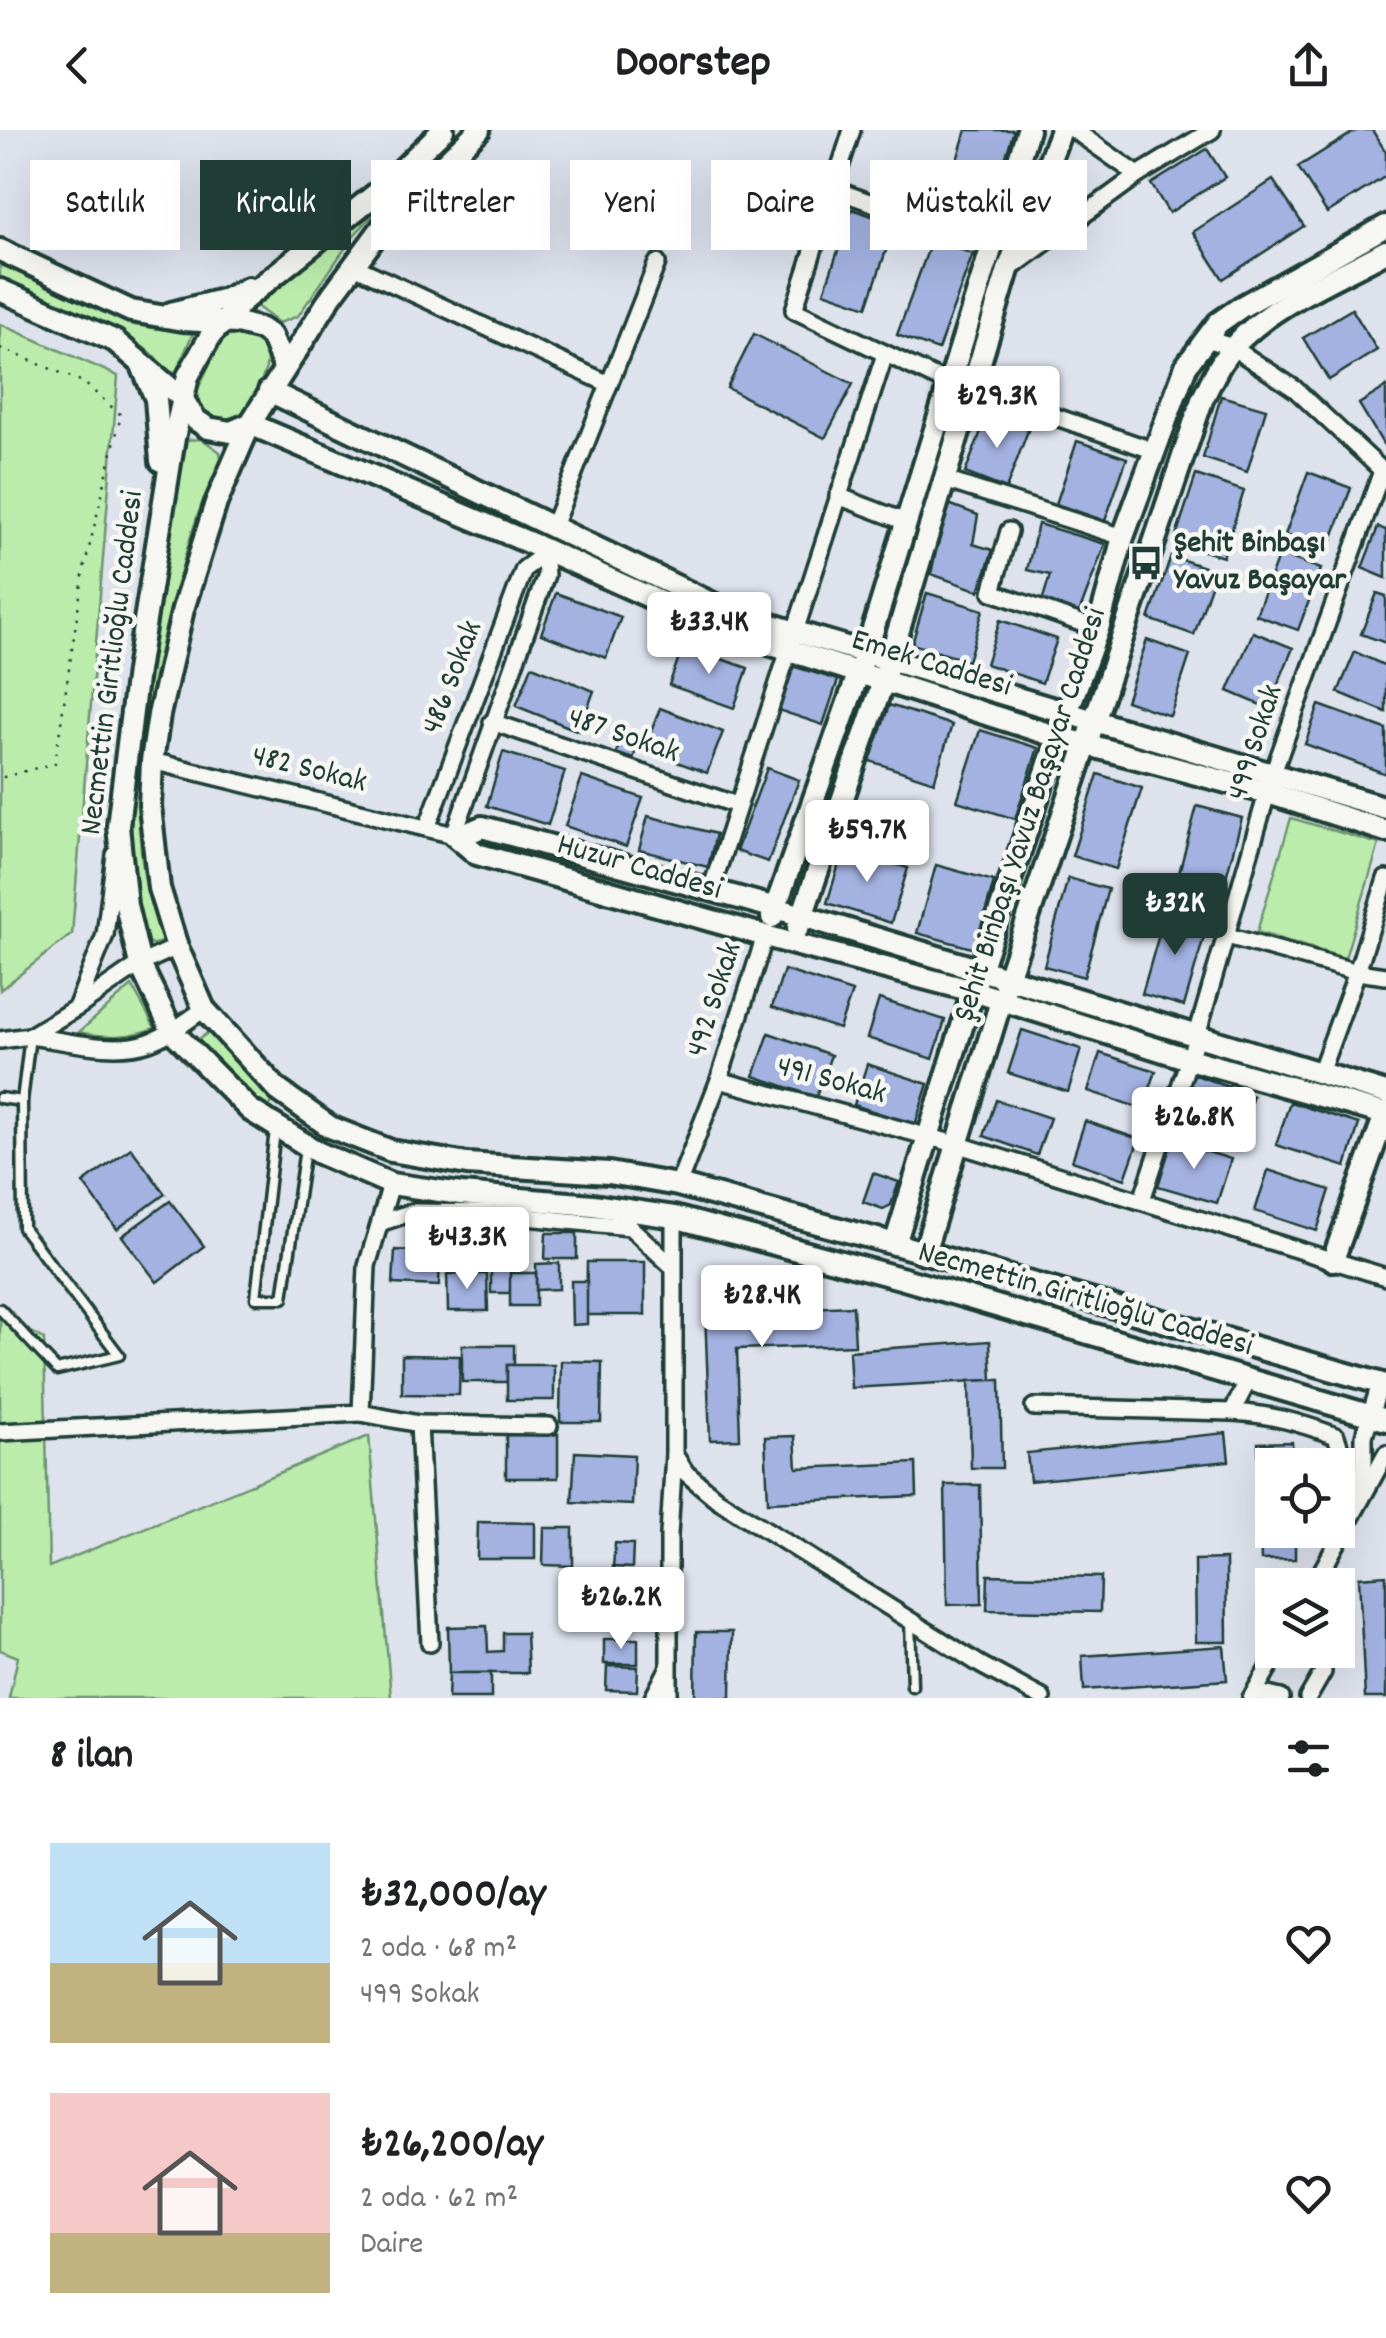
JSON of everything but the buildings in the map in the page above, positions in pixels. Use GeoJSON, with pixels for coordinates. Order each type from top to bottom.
{"type":"FeatureCollection","features":[{"type":"Feature","properties":{"kind":"street","name":"Necmettin Giritlioğlu Caddesi"},"geometry":{"type":"LineString","coordinates":[[443,130],[382,189],[246,298],[199,354],[182,398],[137,671],[118,826],[126,905],[140,964],[172,1030],[250,1110],[306,1145],[391,1184],[461,1194],[593,1204],[674,1217],[904,1279],[1377,1417]]}},
{"type":"Feature","properties":{"kind":"street","name":"Necmettin Giritlioğlu Caddesi"},"geometry":{"type":"LineString","coordinates":[[479,130],[392,214],[354,266],[269,391],[250,424],[216,503],[183,609],[152,761],[152,844],[159,888],[204,1009],[278,1090],[330,1127],[391,1151],[467,1164],[609,1173],[678,1185],[1383,1385]]}},
{"type":"Feature","properties":{"kind":"street"},"geometry":{"type":"LineString","coordinates":[[842,160],[852,130]]}},
{"type":"Feature","properties":{"kind":"street"},"geometry":{"type":"LineString","coordinates":[[1019,160],[1028,130]]}},
{"type":"Feature","properties":{"kind":"street"},"geometry":{"type":"LineString","coordinates":[[794,944],[890,660],[1008,270],[1061,130]]}},
{"type":"Feature","properties":{"kind":"street"},"geometry":{"type":"LineString","coordinates":[[1074,130],[1138,176]]}},
{"type":"Feature","properties":{"kind":"street"},"geometry":{"type":"LineString","coordinates":[[1008,270],[1138,176],[1212,130]]}},
{"type":"Feature","properties":{"kind":"street","name":"Şehit Binbaşı Yavuz Başayar Caddesi"},"geometry":{"type":"LineString","coordinates":[[895,1244],[973,990],[1098,629],[1122,537],[1186,366],[1204,338],[1241,306],[1386,226]]}},
{"type":"Feature","properties":{"kind":"street"},"geometry":{"type":"LineString","coordinates":[[0,250],[131,311],[261,329],[271,336],[284,367]]}},
{"type":"Feature","properties":{"kind":"street"},"geometry":{"type":"LineString","coordinates":[[813,250],[794,310],[949,384]]}},
{"type":"Feature","properties":{"kind":"street"},"geometry":{"type":"LineString","coordinates":[[765,936],[866,652],[991,250]]}},
{"type":"Feature","properties":{"kind":"street","name":"Şehit Binbaşı Yavuz Başayar Caddesi"},"geometry":{"type":"LineString","coordinates":[[924,1253],[1008,978],[1202,400],[1232,347],[1285,306],[1386,251]]}},
{"type":"Feature","properties":{"kind":"street"},"geometry":{"type":"LineString","coordinates":[[544,552],[657,263]]}},
{"type":"Feature","properties":{"kind":"street"},"geometry":{"type":"LineString","coordinates":[[354,266],[609,384]]}},
{"type":"Feature","properties":{"kind":"street"},"geometry":{"type":"LineString","coordinates":[[131,311],[171,313],[203,306],[280,270]]}},
{"type":"Feature","properties":{"kind":"street"},"geometry":{"type":"LineString","coordinates":[[0,290],[115,342],[182,398],[196,420],[208,428],[231,432],[250,424]]}},
{"type":"Feature","properties":{"kind":"street"},"geometry":{"type":"LineString","coordinates":[[1204,338],[1232,347],[1295,389],[1385,471]]}},
{"type":"Feature","properties":{"kind":"street"},"geometry":{"type":"LineString","coordinates":[[711,890],[885,354]]}},
{"type":"Feature","properties":{"kind":"street"},"geometry":{"type":"LineString","coordinates":[[137,358],[152,386],[158,415],[161,520]]}},
{"type":"Feature","properties":{"kind":"street"},"geometry":{"type":"LineString","coordinates":[[972,388],[1152,450]]}},
{"type":"Feature","properties":{"kind":"street","name":"Emek Caddesi"},"geometry":{"type":"LineString","coordinates":[[269,391],[858,675],[1058,737],[1386,808]]}},
{"type":"Feature","properties":{"kind":"street","name":"Emek Caddesi"},"geometry":{"type":"LineString","coordinates":[[250,424],[713,626],[866,652],[1093,722],[1271,783],[1386,831]]}},
{"type":"Feature","properties":{"kind":"street","name":"499 Sokak"},"geometry":{"type":"LineString","coordinates":[[1142,1200],[1227,936],[1271,783],[1385,471]]}},
{"type":"Feature","properties":{"kind":"street"},"geometry":{"type":"LineString","coordinates":[[945,480],[1122,537]]}},
{"type":"Feature","properties":{"kind":"street"},"geometry":{"type":"LineString","coordinates":[[838,496],[906,522]]}},
{"type":"Feature","properties":{"kind":"street"},"geometry":{"type":"LineString","coordinates":[[1009,530],[992,592],[1098,629]]}},
{"type":"Feature","properties":{"kind":"street","name":"486 Sokak"},"geometry":{"type":"LineString","coordinates":[[457,836],[492,722],[546,575],[544,552]]}},
{"type":"Feature","properties":{"kind":"street","name":"486 Sokak"},"geometry":{"type":"LineString","coordinates":[[427,828],[524,569],[544,552]]}},
{"type":"Feature","properties":{"kind":"street","name":"487 Sokak"},"geometry":{"type":"LineString","coordinates":[[492,722],[738,805]]}},
{"type":"Feature","properties":{"kind":"street","name":"482 Sokak"},"geometry":{"type":"LineString","coordinates":[[152,761],[457,836]]}},
{"type":"Feature","properties":{"kind":"street"},"geometry":{"type":"LineString","coordinates":[[76,1008],[105,935],[118,826]]}},
{"type":"Feature","properties":{"kind":"street","name":"Huzur Caddesi"},"geometry":{"type":"LineString","coordinates":[[1386,1093],[711,890],[482,827],[457,836],[477,854],[973,990],[1188,1059],[1386,1113]]}},
{"type":"Feature","properties":{"kind":"street"},"geometry":{"type":"LineString","coordinates":[[1320,1073],[1386,879]]}},
{"type":"Feature","properties":{"kind":"street","name":"492 Sokak"},"geometry":{"type":"LineString","coordinates":[[678,1185],[719,1080],[765,936]]}},
{"type":"Feature","properties":{"kind":"street"},"geometry":{"type":"LineString","coordinates":[[1227,936],[1357,972],[1386,976]]}},
{"type":"Feature","properties":{"kind":"street"},"geometry":{"type":"LineString","coordinates":[[30,1036],[140,964],[178,947]]}},
{"type":"Feature","properties":{"kind":"street"},"geometry":{"type":"LineString","coordinates":[[0,1040],[30,1036],[124,1046],[148,1043],[204,1009]]}},
{"type":"Feature","properties":{"kind":"street","name":"491 Sokak"},"geometry":{"type":"LineString","coordinates":[[719,1080],[959,1145],[1386,1277]]}},
{"type":"Feature","properties":{"kind":"street"},"geometry":{"type":"LineString","coordinates":[[1333,1260],[1386,1113]]}},
{"type":"Feature","properties":{"kind":"street"},"geometry":{"type":"LineString","coordinates":[[362,1413],[367,1266],[391,1184]]}},
{"type":"Feature","properties":{"kind":"street"},"geometry":{"type":"LineString","coordinates":[[382,1222],[413,1212],[431,1212],[630,1227],[673,1267]]}},
{"type":"Feature","properties":{"kind":"street"},"geometry":{"type":"LineString","coordinates":[[669,1698],[674,1217]]}},
{"type":"Feature","properties":{"kind":"street"},"geometry":{"type":"LineString","coordinates":[[1232,1412],[1248,1381]]}},
{"type":"Feature","properties":{"kind":"street"},"geometry":{"type":"LineString","coordinates":[[1357,1502],[1364,1466],[1364,1436],[1377,1417],[1383,1385]]}},
{"type":"Feature","properties":{"kind":"street"},"geometry":{"type":"LineString","coordinates":[[1034,1406],[1232,1412],[1300,1422],[1336,1436],[1357,1502]]}},
{"type":"Feature","properties":{"kind":"street"},"geometry":{"type":"LineString","coordinates":[[0,1432],[362,1413],[419,1424],[549,1426]]}},
{"type":"Feature","properties":{"kind":"street"},"geometry":{"type":"LineString","coordinates":[[419,1424],[430,1643]]}},
{"type":"Feature","properties":{"kind":"street"},"geometry":{"type":"LineString","coordinates":[[674,1454],[686,1473],[717,1499],[981,1665],[1042,1698]]}},
{"type":"Feature","properties":{"kind":"street"},"geometry":{"type":"LineString","coordinates":[[1323,1568],[1386,1454]]}},
{"type":"Feature","properties":{"kind":"street"},"geometry":{"type":"LineString","coordinates":[[653,1698],[669,1668]]}},
{"type":"Feature","properties":{"kind":"street"},"geometry":{"type":"LineString","coordinates":[[1268,1668],[1253,1695],[1281,1698]]}},
{"type":"Feature","properties":{"kind":"street"},"geometry":{"type":"LineString","coordinates":[[1308,1698],[1323,1668]]}},
{"type":"Feature","properties":{"kind":"lane"},"geometry":{"type":"LineString","coordinates":[[0,1309],[57,1370],[119,1355],[23,1228],[22,1101],[30,1036]]}},
{"type":"Feature","properties":{"kind":"lane"},"geometry":{"type":"LineString","coordinates":[[0,1098],[22,1101]]}},
{"type":"Feature","properties":{"kind":"lane"},"geometry":{"type":"LineString","coordinates":[[275,1126],[256,1298],[283,1298],[306,1145]]}},
{"type":"Feature","properties":{"kind":"lane"},"geometry":{"type":"LineString","coordinates":[[910,1621],[912,1686]]}},
{"type":"Feature","properties":{"kind":"path"},"geometry":{"type":"LineString","coordinates":[[0,348],[83,382],[122,415],[84,570],[55,763],[0,778]]}},
{"type":"Feature","properties":{"kind":"green space"},"geometry":{"type":"Polygon","coordinates":[[[371,207],[371,217],[351,240],[351,223],[371,207]]]}},
{"type":"Feature","properties":{"kind":"green space"},"geometry":{"type":"Polygon","coordinates":[[[318,250],[344,250],[298,316],[279,323],[252,303],[318,250]]]}},
{"type":"Feature","properties":{"kind":"green space"},"geometry":{"type":"Polygon","coordinates":[[[0,260],[135,325],[193,333],[176,372],[164,373],[146,349],[107,327],[0,281],[0,260]]]}},
{"type":"Feature","properties":{"kind":"green space"},"geometry":{"type":"Polygon","coordinates":[[[0,324],[118,376],[72,934],[0,990],[0,324]]]}},
{"type":"Feature","properties":{"kind":"green space"},"geometry":{"type":"Polygon","coordinates":[[[236,334],[262,346],[267,355],[266,365],[245,413],[220,421],[203,410],[197,391],[222,338],[236,334]]]}},
{"type":"Feature","properties":{"kind":"green space"},"geometry":{"type":"Polygon","coordinates":[[[202,439],[220,452],[220,465],[197,517],[172,603],[154,678],[142,754],[139,792],[143,868],[162,942],[145,946],[131,865],[132,795],[185,440],[202,439]]]}},
{"type":"Feature","properties":{"kind":"green space"},"geometry":{"type":"Polygon","coordinates":[[[1291,818],[1379,844],[1345,958],[1257,932],[1291,818]]]}},
{"type":"Feature","properties":{"kind":"green space"},"geometry":{"type":"Polygon","coordinates":[[[132,986],[155,1028],[117,1036],[79,1032],[132,986]]]}},
{"type":"Feature","properties":{"kind":"green space"},"geometry":{"type":"Polygon","coordinates":[[[209,1032],[274,1101],[264,1111],[196,1041],[209,1032]]]}},
{"type":"Feature","properties":{"kind":"green space"},"geometry":{"type":"Polygon","coordinates":[[[0,1314],[44,1339],[49,1567],[369,1436],[391,1698],[9,1698],[18,1657],[0,1650],[0,1314]]]}},
{"type":"Feature","properties":{"kind":"place","name":"Şehit Binbaşı Yavuz Başayar"},"geometry":{"type":"Point","coordinates":[1146,563]}}]}
